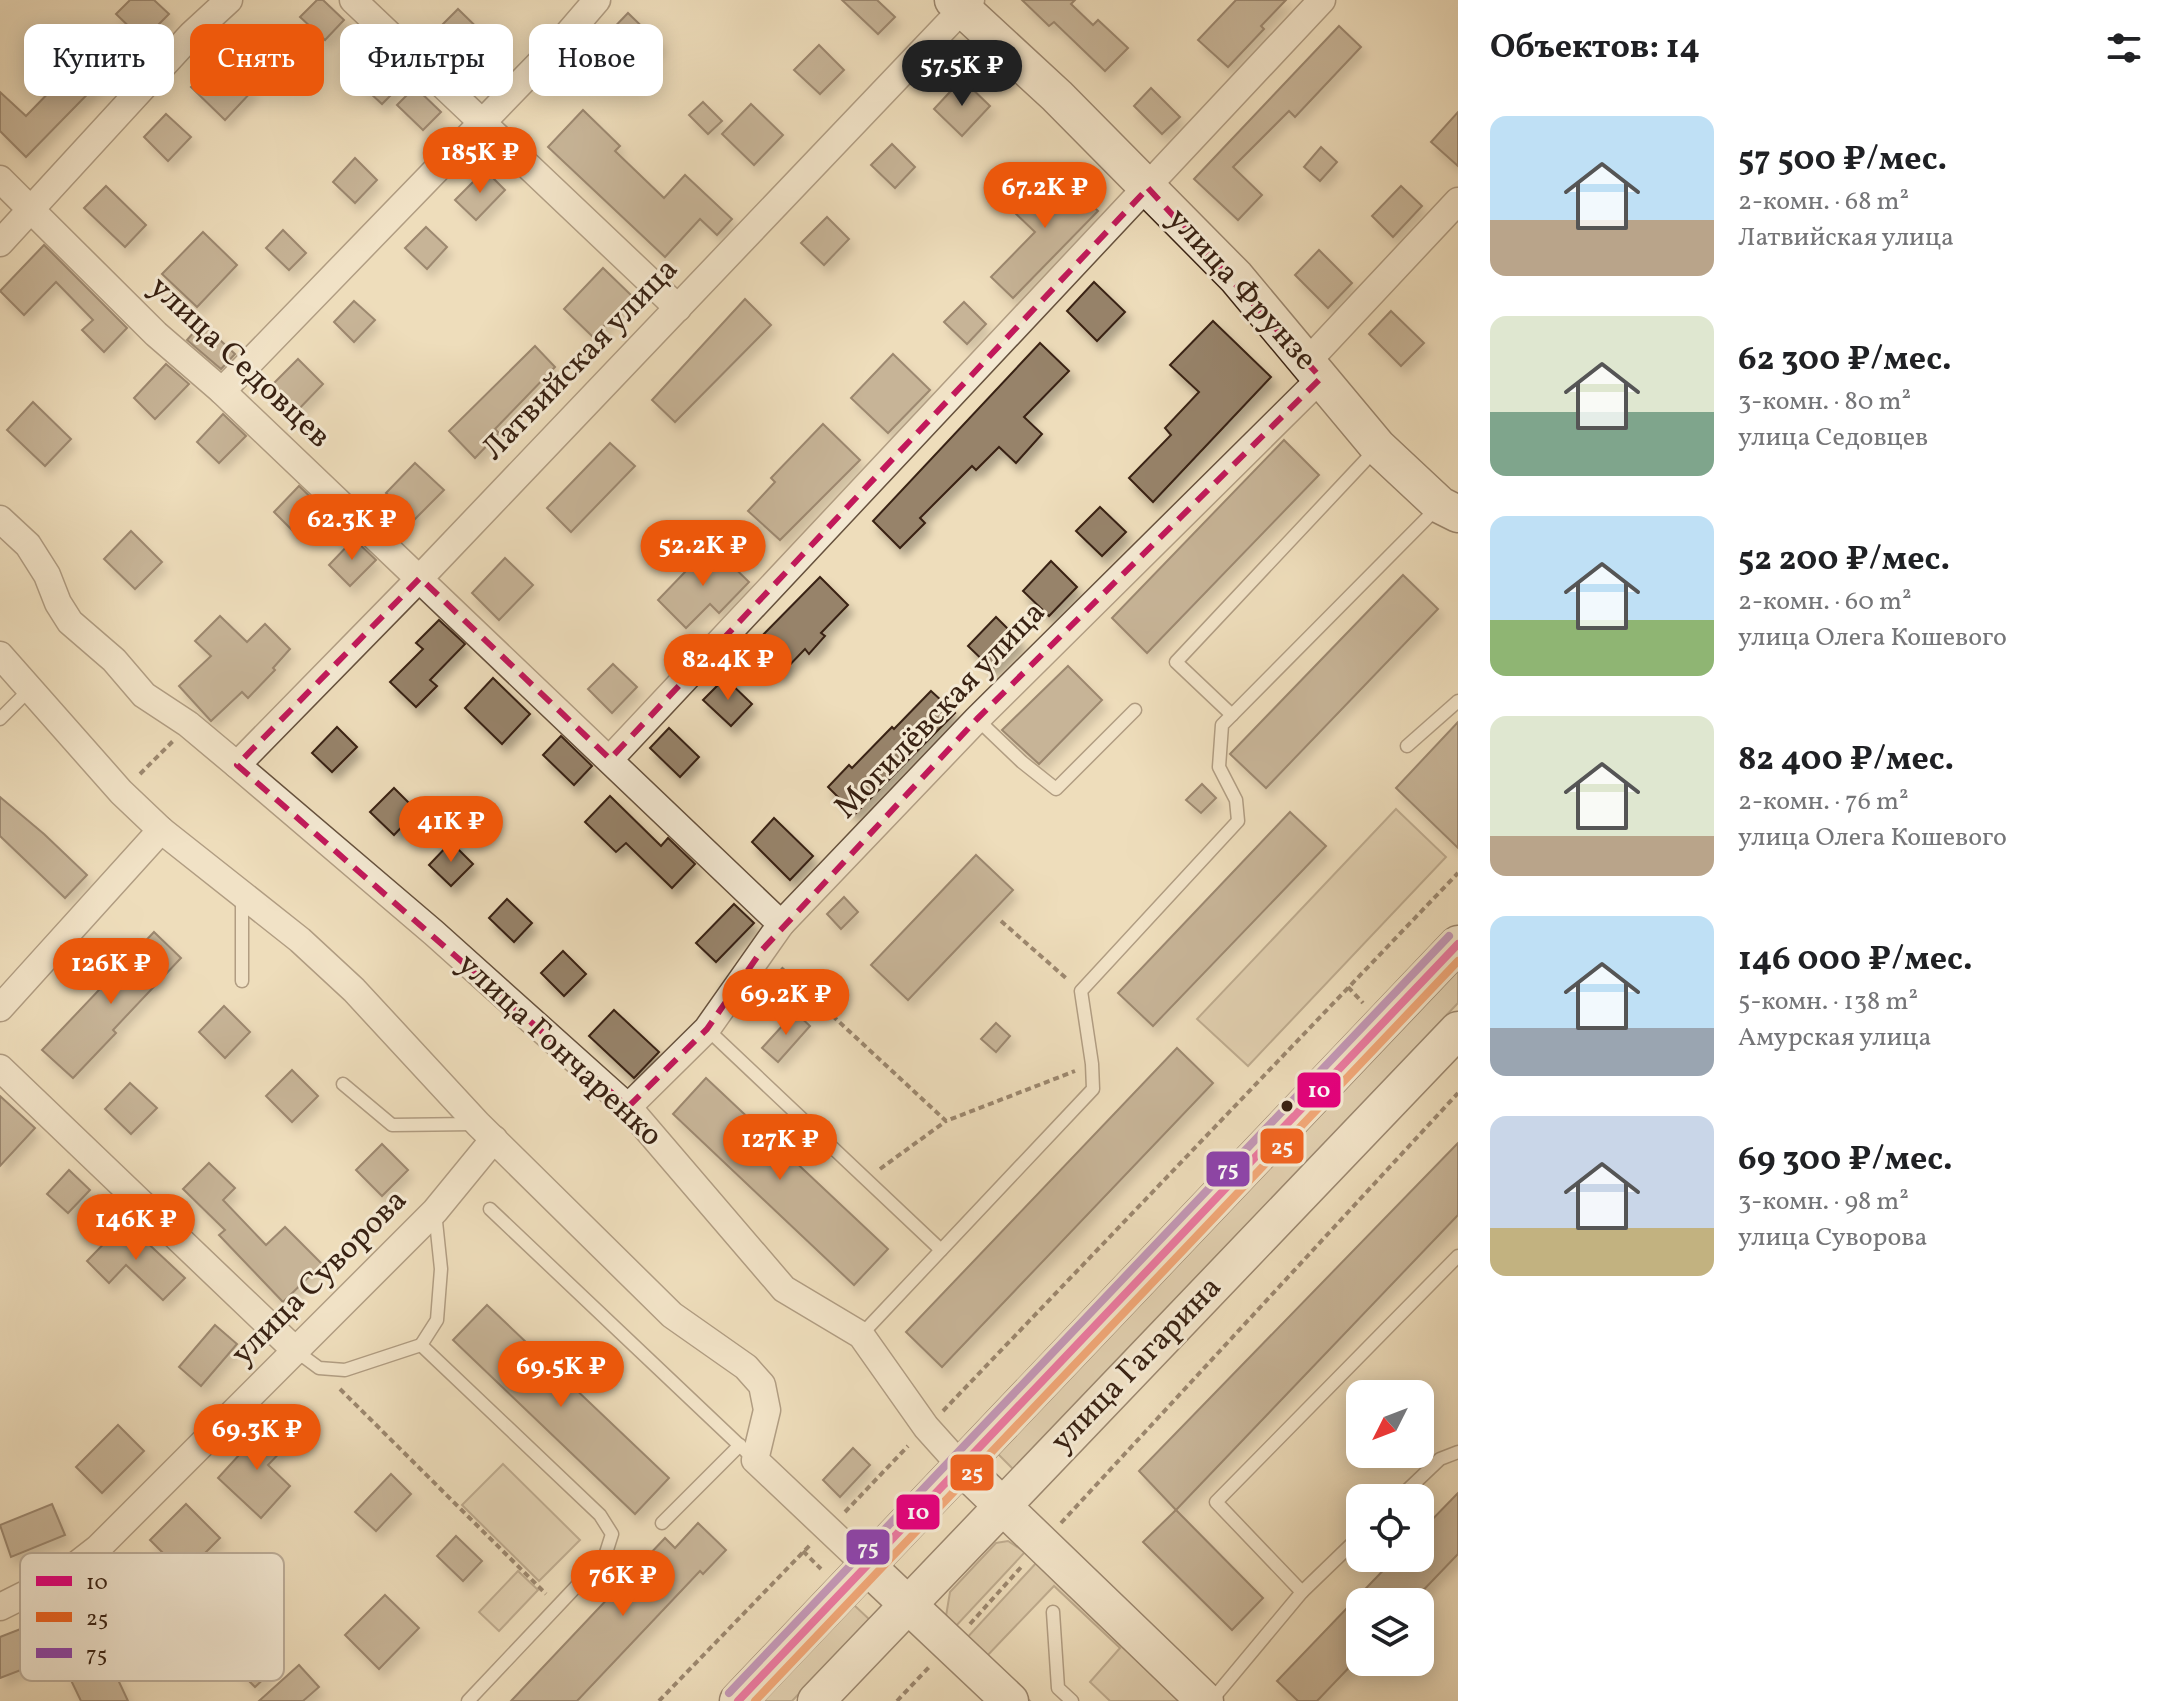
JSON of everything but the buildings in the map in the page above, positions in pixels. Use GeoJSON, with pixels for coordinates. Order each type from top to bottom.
{"type":"FeatureCollection","features":[{"type":"Feature","properties":{"kind":"main road","name":"улица Фрунзе"},"geometry":{"type":"LineString","coordinates":[[962,3],[1236,277],[1378,447],[1449,509]]}},
{"type":"Feature","properties":{"kind":"main road","name":"улица Гагарина"},"geometry":{"type":"LineString","coordinates":[[738,1701],[1458,944]]}},
{"type":"Feature","properties":{"kind":"main road","name":"улица Гагарина"},"geometry":{"type":"LineString","coordinates":[[816,1701],[1455,1038]]}},
{"type":"Feature","properties":{"kind":"main road","name":"улица Гончаренко"},"geometry":{"type":"LineString","coordinates":[[961,1466],[1001,1508],[1205,1701]]}},
{"type":"Feature","properties":{"kind":"main road"},"geometry":{"type":"LineString","coordinates":[[867,1566],[1010,1701]]}},
{"type":"Feature","properties":{"kind":"street"},"geometry":{"type":"LineString","coordinates":[[0,243],[191,35],[229,0]]}},
{"type":"Feature","properties":{"kind":"street"},"geometry":{"type":"LineString","coordinates":[[353,0],[678,308]]}},
{"type":"Feature","properties":{"kind":"street"},"geometry":{"type":"LineString","coordinates":[[222,391],[567,35],[597,0]]}},
{"type":"Feature","properties":{"kind":"street"},"geometry":{"type":"LineString","coordinates":[[610,759],[1322,0]]}},
{"type":"Feature","properties":{"kind":"street","name":"Латвийская улица"},"geometry":{"type":"LineString","coordinates":[[237,765],[678,308],[962,3]]}},
{"type":"Feature","properties":{"kind":"street","name":"улица Седовцев"},"geometry":{"type":"LineString","coordinates":[[0,179],[156,334],[222,391],[781,924]]}},
{"type":"Feature","properties":{"kind":"street","name":"Могилёвская улица"},"geometry":{"type":"LineString","coordinates":[[628,1107],[707,1029],[781,924],[1314,370],[1458,201]]}},
{"type":"Feature","properties":{"kind":"street","name":"улица Гончаренко"},"geometry":{"type":"LineString","coordinates":[[0,519],[28,545],[70,622],[114,660],[144,695],[188,724],[237,765],[434,933],[628,1107],[784,1289],[861,1335],[926,1427],[961,1466]]}},
{"type":"Feature","properties":{"kind":"street"},"geometry":{"type":"LineString","coordinates":[[0,655],[121,792],[161,830],[300,940],[354,990],[486,1132],[672,1315],[746,1367],[762,1385],[767,1410],[747,1452],[867,1566]]}},
{"type":"Feature","properties":{"kind":"street"},"geometry":{"type":"LineString","coordinates":[[0,1008],[161,830]]}},
{"type":"Feature","properties":{"kind":"street"},"geometry":{"type":"LineString","coordinates":[[0,1068],[296,1351]]}},
{"type":"Feature","properties":{"kind":"street","name":"улица Суворова"},"geometry":{"type":"LineString","coordinates":[[92,1553],[435,1211],[486,1132]]}},
{"type":"Feature","properties":{"kind":"street","name":"улица Суворова"},"geometry":{"type":"LineString","coordinates":[[0,1607],[20,1597]]}},
{"type":"Feature","properties":{"kind":"lane"},"geometry":{"type":"LineString","coordinates":[[1232,715],[1176,662],[1378,447]]}},
{"type":"Feature","properties":{"kind":"lane"},"geometry":{"type":"LineString","coordinates":[[861,1335],[1093,1089],[1081,991],[1238,821],[1236,800],[1219,767],[1222,725],[1449,509]]}},
{"type":"Feature","properties":{"kind":"lane"},"geometry":{"type":"LineString","coordinates":[[0,719],[30,689]]}},
{"type":"Feature","properties":{"kind":"lane"},"geometry":{"type":"LineString","coordinates":[[1407,746],[1458,701]]}},
{"type":"Feature","properties":{"kind":"lane"},"geometry":{"type":"LineString","coordinates":[[977,719],[1056,789],[1135,710]]}},
{"type":"Feature","properties":{"kind":"lane"},"geometry":{"type":"LineString","coordinates":[[242,896],[242,981]]}},
{"type":"Feature","properties":{"kind":"lane"},"geometry":{"type":"LineString","coordinates":[[707,1029],[941,1250]]}},
{"type":"Feature","properties":{"kind":"lane"},"geometry":{"type":"LineString","coordinates":[[343,1084],[392,1125],[486,1132]]}},
{"type":"Feature","properties":{"kind":"lane"},"geometry":{"type":"LineString","coordinates":[[490,1209],[747,1452],[662,1523]]}},
{"type":"Feature","properties":{"kind":"lane"},"geometry":{"type":"LineString","coordinates":[[296,1351],[319,1368],[345,1370],[421,1345],[437,1320],[441,1269],[435,1211]]}},
{"type":"Feature","properties":{"kind":"lane"},"geometry":{"type":"LineString","coordinates":[[1302,1592],[1216,1502],[1458,1256]]}},
{"type":"Feature","properties":{"kind":"lane"},"geometry":{"type":"LineString","coordinates":[[421,1345],[600,1515],[612,1534],[605,1556],[468,1701]]}},
{"type":"Feature","properties":{"kind":"lane"},"geometry":{"type":"LineString","coordinates":[[1414,1484],[1440,1459],[1458,1452]]}},
{"type":"Feature","properties":{"kind":"lane"},"geometry":{"type":"LineString","coordinates":[[1211,1701],[1302,1592],[1346,1550]]}},
{"type":"Feature","properties":{"kind":"lane"},"geometry":{"type":"LineString","coordinates":[[1053,1612],[1058,1688],[1072,1701]]}},
{"type":"Feature","properties":{"kind":"path"},"geometry":{"type":"LineString","coordinates":[[139,775],[175,738]]}},
{"type":"Feature","properties":{"kind":"path"},"geometry":{"type":"LineString","coordinates":[[659,1701],[803,1551],[829,1529],[1458,873]]}},
{"type":"Feature","properties":{"kind":"path"},"geometry":{"type":"LineString","coordinates":[[1001,921],[1081,991]]}},
{"type":"Feature","properties":{"kind":"path"},"geometry":{"type":"LineString","coordinates":[[762,950],[946,1121]]}},
{"type":"Feature","properties":{"kind":"path"},"geometry":{"type":"LineString","coordinates":[[866,1179],[946,1121],[1092,1064]]}},
{"type":"Feature","properties":{"kind":"path"},"geometry":{"type":"LineString","coordinates":[[897,1701],[1458,1093]]}},
{"type":"Feature","properties":{"kind":"path"},"geometry":{"type":"LineString","coordinates":[[319,1368],[559,1607]]}},
{"type":"Feature","properties":{"kind":"highlighted area"},"geometry":{"type":"Polygon","coordinates":[[[1148,188],[1321,378],[977,719],[762,950],[707,1029],[628,1107],[237,765],[420,578],[610,759],[1148,188]]]}},
{"type":"Feature","properties":{"kind":"shaded area"},"geometry":{"type":"Polygon","coordinates":[[[1396,809],[1446,857],[1248,1066],[1197,1019],[1396,809]]]}},
{"type":"Feature","properties":{"kind":"shaded area"},"geometry":{"type":"Polygon","coordinates":[[[1458,970],[1458,1003],[1014,1470],[998,1454],[1458,970]]]}},
{"type":"Feature","properties":{"kind":"shaded area"},"geometry":{"type":"Polygon","coordinates":[[[503,1464],[580,1540],[539,1581],[462,1505],[503,1464]]]}},
{"type":"Feature","properties":{"kind":"shaded area"},"geometry":{"type":"Polygon","coordinates":[[[1008,1541],[1025,1552],[955,1627],[946,1616],[950,1592],[996,1543],[1008,1541]]]}},
{"type":"Feature","properties":{"kind":"shaded area"},"geometry":{"type":"Polygon","coordinates":[[[1038,1561],[1190,1701],[1110,1701],[1090,1682],[1120,1648],[1054,1586],[985,1658],[1030,1701],[1026,1701],[964,1641],[1038,1561]]]}},
{"type":"Feature","properties":{"kind":"shaded area"},"geometry":{"type":"Polygon","coordinates":[[[518,1571],[538,1590],[499,1631],[479,1612],[518,1571]]]}},
{"type":"Feature","properties":{"kind":"shaded area"},"geometry":{"type":"Polygon","coordinates":[[[854,1605],[870,1620],[792,1701],[762,1701],[854,1605]]]}},
{"type":"Feature","properties":{"kind":"transit line","name":"75"},"geometry":{"type":"LineString","coordinates":[[729,1693],[1449,936]]}},
{"type":"Feature","properties":{"kind":"transit line","name":"10"},"geometry":{"type":"LineString","coordinates":[[738,1701],[1458,944]]}},
{"type":"Feature","properties":{"kind":"transit line","name":"25"},"geometry":{"type":"LineString","coordinates":[[755,1701],[1458,961]]}}]}
